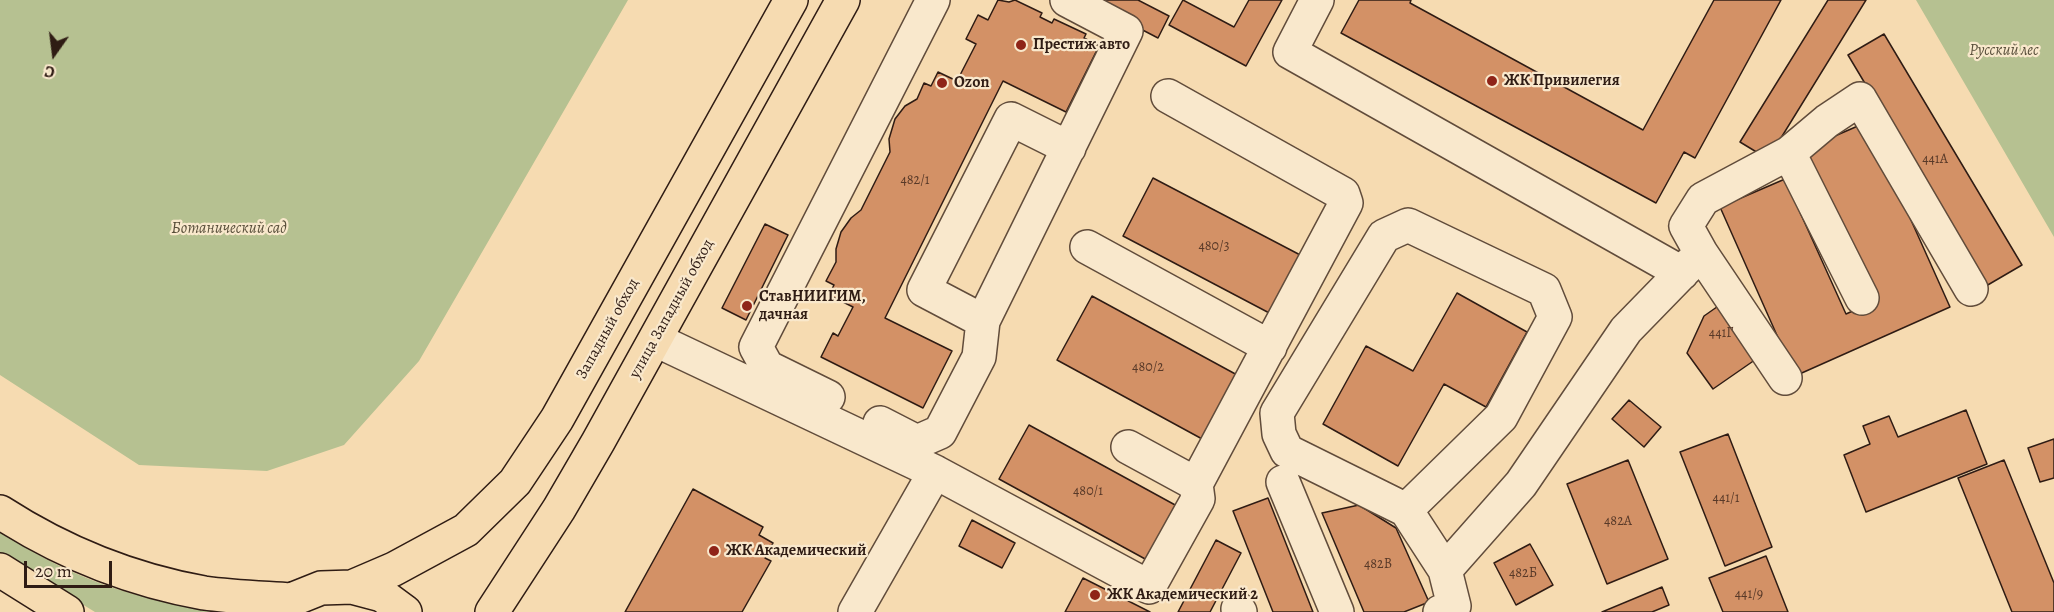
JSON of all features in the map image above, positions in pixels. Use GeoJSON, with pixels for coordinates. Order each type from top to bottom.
{"type":"FeatureCollection","features":[{"type":"Feature","properties":{"kind":"main road","name":"Западный обход"},"geometry":{"type":"LineString","coordinates":[[352,586],[394,569],[465,530],[515,482],[563,410],[791,0]]}},
{"type":"Feature","properties":{"kind":"main road","name":"улица Западный обход"},"geometry":{"type":"LineString","coordinates":[[492,612],[559,509],[656,340],[843,0]]}},
{"type":"Feature","properties":{"kind":"main road"},"geometry":{"type":"LineString","coordinates":[[0,512],[82,557],[126,573],[204,593],[285,606],[321,588],[352,586],[382,595],[405,612]]}},
{"type":"Feature","properties":{"kind":"main road"},"geometry":{"type":"LineString","coordinates":[[0,570],[67,612]]}},
{"type":"Feature","properties":{"kind":"lane"},"geometry":{"type":"LineString","coordinates":[[933,0],[756,347],[767,367],[917,442],[940,432],[979,357],[983,321],[1126,31],[1067,0]]}},
{"type":"Feature","properties":{"kind":"lane"},"geometry":{"type":"LineString","coordinates":[[1317,0],[1290,52],[1692,263],[1785,378]]}},
{"type":"Feature","properties":{"kind":"lane"},"geometry":{"type":"LineString","coordinates":[[656,340],[935,472],[1149,587],[1198,500],[1196,484],[1346,203],[1343,194],[1167,96]]}},
{"type":"Feature","properties":{"kind":"lane"},"geometry":{"type":"LineString","coordinates":[[1692,263],[1686,226],[1703,199],[1789,153],[1827,121],[1860,99],[1971,289]]}},
{"type":"Feature","properties":{"kind":"lane"},"geometry":{"type":"LineString","coordinates":[[983,321],[924,290],[1011,119],[1069,148]]}},
{"type":"Feature","properties":{"kind":"lane"},"geometry":{"type":"LineString","coordinates":[[1789,153],[1862,298]]}},
{"type":"Feature","properties":{"kind":"lane"},"geometry":{"type":"LineString","coordinates":[[1406,510],[1501,417],[1555,317],[1544,290],[1408,225],[1384,236],[1277,413],[1279,434],[1287,451],[1406,510],[1445,570],[1455,606],[1440,612]]}},
{"type":"Feature","properties":{"kind":"lane"},"geometry":{"type":"LineString","coordinates":[[1087,247],[1270,347]]}},
{"type":"Feature","properties":{"kind":"lane"},"geometry":{"type":"LineString","coordinates":[[1445,570],[1521,484],[1626,330],[1692,263]]}},
{"type":"Feature","properties":{"kind":"lane"},"geometry":{"type":"LineString","coordinates":[[1128,447],[1196,484]]}},
{"type":"Feature","properties":{"kind":"lane"},"geometry":{"type":"LineString","coordinates":[[855,612],[935,472]]}},
{"type":"Feature","properties":{"kind":"lane"},"geometry":{"type":"LineString","coordinates":[[1284,482],[1337,612]]}},
{"type":"Feature","properties":{"kind":"green space","name":"Ботанический сад"},"geometry":{"type":"Polygon","coordinates":[[[0,0],[628,0],[419,361],[344,445],[267,471],[139,465],[0,375],[0,0]]]}},
{"type":"Feature","properties":{"kind":"green space","name":"Русский лес"},"geometry":{"type":"Polygon","coordinates":[[[1916,0],[2054,0],[2054,237],[1916,0]]]}},
{"type":"Feature","properties":{"kind":"green space"},"geometry":{"type":"Polygon","coordinates":[[[0,532],[58,565],[104,585],[149,598],[238,612],[95,612],[0,554],[0,532]]]}},
{"type":"Feature","properties":{"kind":"building"},"geometry":{"type":"Polygon","coordinates":[[[998,0],[1009,2],[1015,0],[1042,13],[1040,17],[1052,23],[1054,19],[1086,34],[1084,38],[1099,46],[1066,112],[1003,81],[885,318],[952,351],[923,408],[821,357],[833,333],[838,336],[853,307],[829,295],[834,285],[826,281],[836,262],[836,249],[841,232],[851,218],[861,210],[890,152],[889,139],[895,119],[905,106],[917,99],[924,83],[931,86],[938,72],[957,81],[976,44],[966,39],[978,15],[988,20],[998,0]]]}},
{"type":"Feature","properties":{"kind":"building"},"geometry":{"type":"Polygon","coordinates":[[[1085,0],[1138,0],[1169,16],[1158,38],[1085,0]]]}},
{"type":"Feature","properties":{"kind":"building"},"geometry":{"type":"Polygon","coordinates":[[[1183,0],[1234,27],[1249,0],[1282,0],[1246,66],[1169,25],[1183,0]]]}},
{"type":"Feature","properties":{"kind":"building","name":"ЖК Привилегия"},"geometry":{"type":"Polygon","coordinates":[[[1359,0],[1411,0],[1410,3],[1643,130],[1714,0],[1781,0],[1695,158],[1684,152],[1656,203],[1341,33],[1359,0]]]}},
{"type":"Feature","properties":{"kind":"building"},"geometry":{"type":"Polygon","coordinates":[[[1828,0],[1866,0],[1768,159],[1740,142],[1828,0]]]}},
{"type":"Feature","properties":{"kind":"building"},"geometry":{"type":"Polygon","coordinates":[[[1884,34],[2022,265],[1986,286],[1848,55],[1884,34]]]}},
{"type":"Feature","properties":{"kind":"building"},"geometry":{"type":"Polygon","coordinates":[[[1867,122],[1950,307],[1795,376],[1720,207],[1785,179],[1846,314],[1873,302],[1805,149],[1867,122]]]}},
{"type":"Feature","properties":{"kind":"building"},"geometry":{"type":"Polygon","coordinates":[[[1153,178],[1306,258],[1275,316],[1123,236],[1153,178]]]}},
{"type":"Feature","properties":{"kind":"building"},"geometry":{"type":"Polygon","coordinates":[[[765,224],[788,235],[746,320],[722,308],[765,224]]]}},
{"type":"Feature","properties":{"kind":"building"},"geometry":{"type":"Polygon","coordinates":[[[1457,293],[1527,332],[1486,407],[1444,384],[1398,466],[1323,424],[1366,346],[1413,371],[1457,293]]]}},
{"type":"Feature","properties":{"kind":"building"},"geometry":{"type":"Polygon","coordinates":[[[1092,296],[1239,376],[1204,440],[1057,360],[1092,296]]]}},
{"type":"Feature","properties":{"kind":"building"},"geometry":{"type":"Polygon","coordinates":[[[1724,302],[1762,355],[1713,389],[1687,353],[1704,316],[1724,302]]]}},
{"type":"Feature","properties":{"kind":"building"},"geometry":{"type":"Polygon","coordinates":[[[1629,400],[1661,427],[1644,447],[1612,419],[1629,400]]]}},
{"type":"Feature","properties":{"kind":"building"},"geometry":{"type":"Polygon","coordinates":[[[1966,410],[1987,464],[1866,512],[1844,455],[1870,444],[1863,426],[1889,416],[1898,437],[1966,410]]]}},
{"type":"Feature","properties":{"kind":"building"},"geometry":{"type":"Polygon","coordinates":[[[1029,425],[1177,506],[1147,560],[999,479],[1029,425]]]}},
{"type":"Feature","properties":{"kind":"building"},"geometry":{"type":"Polygon","coordinates":[[[1728,434],[1772,547],[1725,566],[1680,452],[1728,434]]]}},
{"type":"Feature","properties":{"kind":"building"},"geometry":{"type":"Polygon","coordinates":[[[2054,439],[2054,478],[2040,482],[2028,448],[2054,439]]]}},
{"type":"Feature","properties":{"kind":"building"},"geometry":{"type":"Polygon","coordinates":[[[1628,460],[1668,559],[1607,584],[1567,484],[1628,460]]]}},
{"type":"Feature","properties":{"kind":"building"},"geometry":{"type":"Polygon","coordinates":[[[2004,460],[2054,583],[2054,612],[2012,612],[1958,478],[2004,460]]]}},
{"type":"Feature","properties":{"kind":"building","name":"ЖК Академический"},"geometry":{"type":"Polygon","coordinates":[[[693,489],[763,527],[759,535],[773,543],[765,558],[771,561],[742,612],[625,612],[693,489]]]}},
{"type":"Feature","properties":{"kind":"building"},"geometry":{"type":"Polygon","coordinates":[[[1268,498],[1313,612],[1273,612],[1233,511],[1268,498]]]}},
{"type":"Feature","properties":{"kind":"building"},"geometry":{"type":"Polygon","coordinates":[[[1359,505],[1396,528],[1429,602],[1404,612],[1364,612],[1322,513],[1359,505]]]}},
{"type":"Feature","properties":{"kind":"building"},"geometry":{"type":"Polygon","coordinates":[[[972,520],[1015,543],[1002,568],[959,546],[972,520]]]}},
{"type":"Feature","properties":{"kind":"building"},"geometry":{"type":"Polygon","coordinates":[[[1216,540],[1241,553],[1210,612],[1178,612],[1216,540]]]}},
{"type":"Feature","properties":{"kind":"building"},"geometry":{"type":"Polygon","coordinates":[[[1530,544],[1553,585],[1516,605],[1494,563],[1530,544]]]}},
{"type":"Feature","properties":{"kind":"building"},"geometry":{"type":"Polygon","coordinates":[[[1766,556],[1788,612],[1723,612],[1709,578],[1766,556]]]}},
{"type":"Feature","properties":{"kind":"building","name":"ЖК Академический 2"},"geometry":{"type":"Polygon","coordinates":[[[1083,578],[1150,612],[1065,612],[1083,578]]]}},
{"type":"Feature","properties":{"kind":"building"},"geometry":{"type":"Polygon","coordinates":[[[1662,587],[1669,605],[1652,612],[1602,612],[1662,587]]]}},
{"type":"Feature","properties":{"kind":"place","name":"Престиж авто"},"geometry":{"type":"Point","coordinates":[1021,45]}},
{"type":"Feature","properties":{"kind":"place","name":"ЖК Привилегия"},"geometry":{"type":"Point","coordinates":[1492,81]}},
{"type":"Feature","properties":{"kind":"place","name":"Ozon"},"geometry":{"type":"Point","coordinates":[942,83]}},
{"type":"Feature","properties":{"kind":"place","name":"СтавНИИГИМ, дачная"},"geometry":{"type":"Point","coordinates":[747,306]}},
{"type":"Feature","properties":{"kind":"place","name":"ЖК Академический"},"geometry":{"type":"Point","coordinates":[714,551]}},
{"type":"Feature","properties":{"kind":"place","name":"ЖК Академический 2"},"geometry":{"type":"Point","coordinates":[1095,595]}}]}
